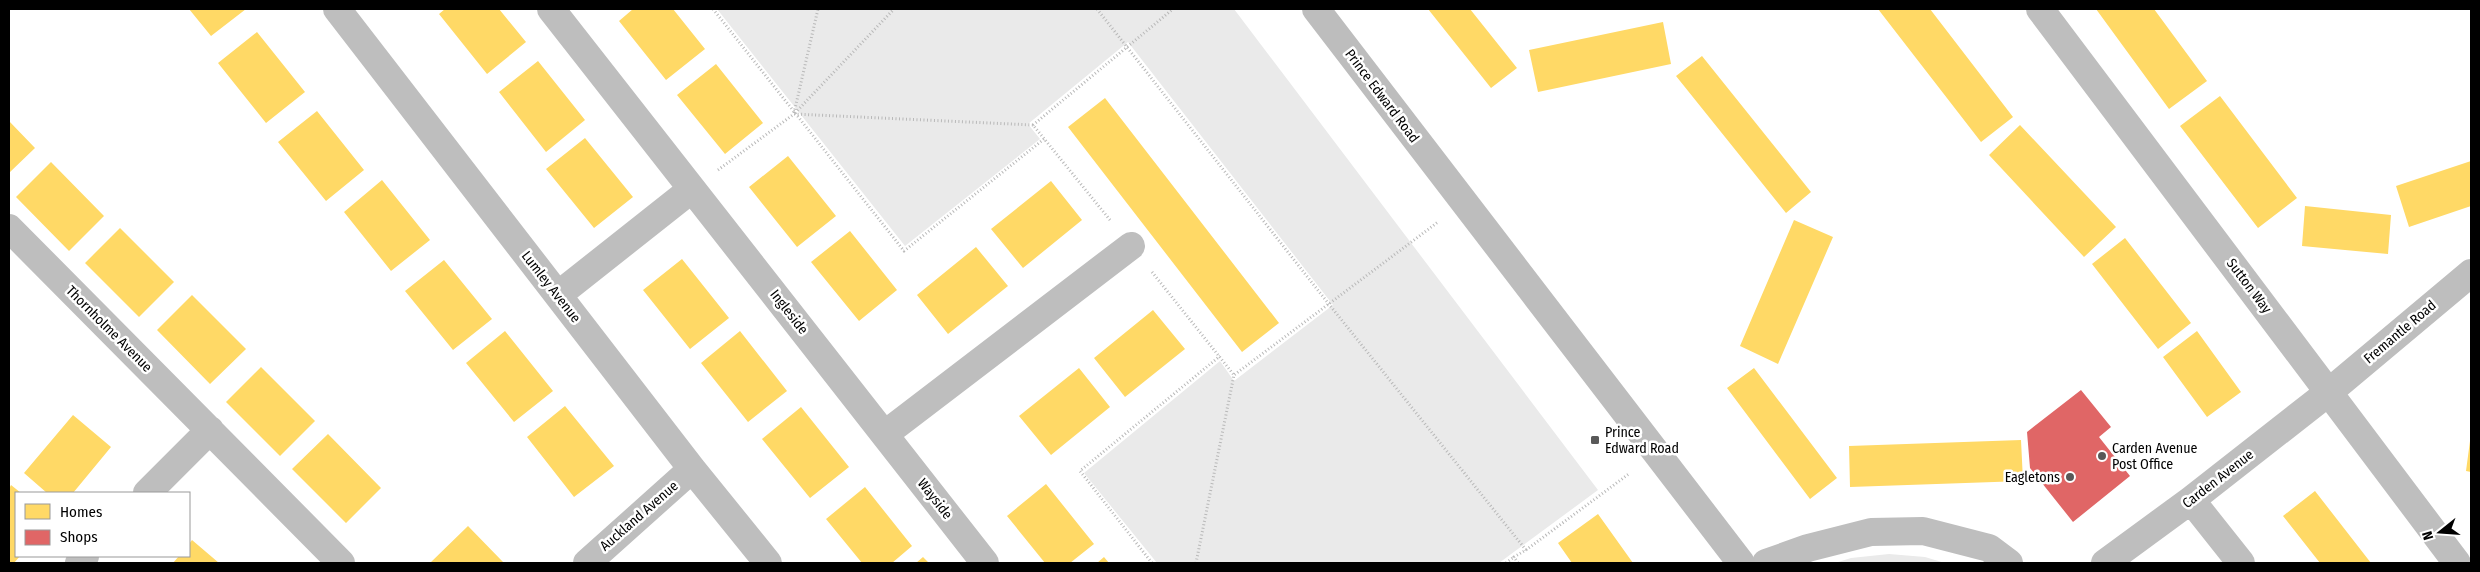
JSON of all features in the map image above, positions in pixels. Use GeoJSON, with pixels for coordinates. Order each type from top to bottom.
{"type":"FeatureCollection","features":[{"type":"Feature","properties":{"kind":"main road","name":"Prince Edward Road"},"geometry":{"type":"LineString","coordinates":[[1316,9],[1742,563]]}},
{"type":"Feature","properties":{"kind":"street","name":"Lumley Avenue"},"geometry":{"type":"LineString","coordinates":[[337,9],[692,469],[768,563]]}},
{"type":"Feature","properties":{"kind":"street","name":"Ingleside"},"geometry":{"type":"LineString","coordinates":[[551,9],[885,434]]}},
{"type":"Feature","properties":{"kind":"street","name":"Sutton Way"},"geometry":{"type":"LineString","coordinates":[[2040,9],[2458,563]]}},
{"type":"Feature","properties":{"kind":"street"},"geometry":{"type":"LineString","coordinates":[[558,295],[692,189]]}},
{"type":"Feature","properties":{"kind":"street","name":"Thornholme Avenue"},"geometry":{"type":"LineString","coordinates":[[9,228],[342,563]]}},
{"type":"Feature","properties":{"kind":"street"},"geometry":{"type":"LineString","coordinates":[[885,434],[1131,246]]}},
{"type":"Feature","properties":{"kind":"street","name":"Fremantle Road"},"geometry":{"type":"LineString","coordinates":[[2329,392],[2471,273]]}},
{"type":"Feature","properties":{"kind":"street","name":"Carden Avenue"},"geometry":{"type":"LineString","coordinates":[[2105,563],[2191,500],[2329,392]]}},
{"type":"Feature","properties":{"kind":"street"},"geometry":{"type":"LineString","coordinates":[[148,492],[210,430]]}},
{"type":"Feature","properties":{"kind":"street","name":"Wayside"},"geometry":{"type":"LineString","coordinates":[[885,434],[985,563]]}},
{"type":"Feature","properties":{"kind":"street","name":"Auckland Avenue"},"geometry":{"type":"LineString","coordinates":[[587,563],[692,469]]}},
{"type":"Feature","properties":{"kind":"street"},"geometry":{"type":"LineString","coordinates":[[2191,500],[2241,563]]}},
{"type":"Feature","properties":{"kind":"street"},"geometry":{"type":"LineString","coordinates":[[1766,563],[1808,548],[1871,532],[1923,531],[1988,548],[2009,563]]}},
{"type":"Feature","properties":{"kind":"path"},"geometry":{"type":"LineString","coordinates":[[713,9],[904,251],[1044,139]]}},
{"type":"Feature","properties":{"kind":"path"},"geometry":{"type":"LineString","coordinates":[[794,114],[818,9]]}},
{"type":"Feature","properties":{"kind":"path"},"geometry":{"type":"LineString","coordinates":[[692,189],[794,114],[894,9]]}},
{"type":"Feature","properties":{"kind":"path"},"geometry":{"type":"LineString","coordinates":[[1097,9],[1328,304],[1526,550]]}},
{"type":"Feature","properties":{"kind":"path"},"geometry":{"type":"LineString","coordinates":[[794,114],[1033,125],[1173,9]]}},
{"type":"Feature","properties":{"kind":"path"},"geometry":{"type":"LineString","coordinates":[[1033,125],[1234,375]]}},
{"type":"Feature","properties":{"kind":"path"},"geometry":{"type":"LineString","coordinates":[[1196,563],[1234,375],[1464,202]]}},
{"type":"Feature","properties":{"kind":"path"},"geometry":{"type":"LineString","coordinates":[[1152,563],[1080,471],[1220,356]]}},
{"type":"Feature","properties":{"kind":"path"},"geometry":{"type":"LineString","coordinates":[[1506,563],[1656,452]]}},
{"type":"Feature","properties":{"kind":"path"},"geometry":{"type":"LineString","coordinates":[[1514,557],[1518,563]]}},
{"type":"Feature","properties":{"kind":"shaded area"},"geometry":{"type":"Polygon","coordinates":[[[717,9],[1234,9],[1598,490],[1499,563],[1157,563],[1084,473],[1220,361],[1234,381],[1333,305],[1128,42],[1028,124],[1040,139],[905,246],[717,9]]]}},
{"type":"Feature","properties":{"kind":"shaded area"},"geometry":{"type":"Polygon","coordinates":[[[1889,554],[1925,557],[1945,563],[1835,563],[1851,558],[1889,554]]]}},
{"type":"Feature","properties":{"kind":"building: Homes"},"geometry":{"type":"Polygon","coordinates":[[[189,9],[246,9],[211,36],[189,9]]]}},
{"type":"Feature","properties":{"kind":"building: Homes"},"geometry":{"type":"Polygon","coordinates":[[[445,9],[499,9],[526,42],[487,74],[439,14],[445,9]]]}},
{"type":"Feature","properties":{"kind":"building: Homes"},"geometry":{"type":"Polygon","coordinates":[[[633,9],[673,9],[705,49],[666,80],[619,21],[633,9]]]}},
{"type":"Feature","properties":{"kind":"building: Homes"},"geometry":{"type":"Polygon","coordinates":[[[1428,9],[1470,9],[1517,68],[1491,88],[1428,9]]]}},
{"type":"Feature","properties":{"kind":"building: Homes"},"geometry":{"type":"Polygon","coordinates":[[[1878,9],[1930,9],[2013,117],[1981,142],[1878,9]]]}},
{"type":"Feature","properties":{"kind":"building: Homes"},"geometry":{"type":"Polygon","coordinates":[[[2096,9],[2154,9],[2207,81],[2169,109],[2096,9]]]}},
{"type":"Feature","properties":{"kind":"building: Homes"},"geometry":{"type":"Polygon","coordinates":[[[1663,22],[1671,64],[1538,92],[1529,50],[1663,22]]]}},
{"type":"Feature","properties":{"kind":"building: Homes"},"geometry":{"type":"Polygon","coordinates":[[[257,32],[305,92],[266,123],[218,63],[257,32]]]}},
{"type":"Feature","properties":{"kind":"building: Homes"},"geometry":{"type":"Polygon","coordinates":[[[1702,56],[1811,192],[1786,213],[1676,76],[1702,56]]]}},
{"type":"Feature","properties":{"kind":"building: Homes"},"geometry":{"type":"Polygon","coordinates":[[[538,61],[585,120],[546,152],[499,92],[538,61]]]}},
{"type":"Feature","properties":{"kind":"building: Homes"},"geometry":{"type":"Polygon","coordinates":[[[716,64],[763,123],[725,154],[677,95],[716,64]]]}},
{"type":"Feature","properties":{"kind":"building: Homes"},"geometry":{"type":"Polygon","coordinates":[[[2220,96],[2297,198],[2258,228],[2180,126],[2220,96]]]}},
{"type":"Feature","properties":{"kind":"building: Homes"},"geometry":{"type":"Polygon","coordinates":[[[1105,98],[1279,323],[1242,352],[1068,127],[1105,98]]]}},
{"type":"Feature","properties":{"kind":"building: Homes"},"geometry":{"type":"Polygon","coordinates":[[[317,111],[364,170],[326,201],[278,142],[317,111]]]}},
{"type":"Feature","properties":{"kind":"building: Homes"},"geometry":{"type":"Polygon","coordinates":[[[9,121],[35,148],[9,173],[9,121]]]}},
{"type":"Feature","properties":{"kind":"building: Homes"},"geometry":{"type":"Polygon","coordinates":[[[2020,125],[2116,227],[2084,257],[1989,155],[2020,125]]]}},
{"type":"Feature","properties":{"kind":"building: Homes"},"geometry":{"type":"Polygon","coordinates":[[[585,138],[633,197],[594,228],[546,169],[585,138]]]}},
{"type":"Feature","properties":{"kind":"building: Homes"},"geometry":{"type":"Polygon","coordinates":[[[788,156],[836,216],[797,247],[749,187],[788,156]]]}},
{"type":"Feature","properties":{"kind":"building: Homes"},"geometry":{"type":"Polygon","coordinates":[[[2471,161],[2471,206],[2409,227],[2396,186],[2471,161]]]}},
{"type":"Feature","properties":{"kind":"building: Homes"},"geometry":{"type":"Polygon","coordinates":[[[51,162],[104,216],[69,251],[16,197],[51,162]]]}},
{"type":"Feature","properties":{"kind":"building: Homes"},"geometry":{"type":"Polygon","coordinates":[[[382,180],[430,240],[391,271],[344,212],[382,180]]]}},
{"type":"Feature","properties":{"kind":"building: Homes"},"geometry":{"type":"Polygon","coordinates":[[[1051,181],[1082,220],[1023,268],[991,229],[1051,181]]]}},
{"type":"Feature","properties":{"kind":"building: Homes"},"geometry":{"type":"Polygon","coordinates":[[[2305,206],[2391,215],[2388,254],[2302,246],[2305,206]]]}},
{"type":"Feature","properties":{"kind":"building: Homes"},"geometry":{"type":"Polygon","coordinates":[[[1794,220],[1833,237],[1778,364],[1740,346],[1794,220]]]}},
{"type":"Feature","properties":{"kind":"building: Homes"},"geometry":{"type":"Polygon","coordinates":[[[120,228],[174,282],[139,317],[85,263],[120,228]]]}},
{"type":"Feature","properties":{"kind":"building: Homes"},"geometry":{"type":"Polygon","coordinates":[[[850,231],[897,290],[859,321],[811,262],[850,231]]]}},
{"type":"Feature","properties":{"kind":"building: Homes"},"geometry":{"type":"Polygon","coordinates":[[[2125,238],[2191,323],[2158,349],[2092,264],[2125,238]]]}},
{"type":"Feature","properties":{"kind":"building: Homes"},"geometry":{"type":"Polygon","coordinates":[[[976,247],[1008,286],[948,334],[917,295],[976,247]]]}},
{"type":"Feature","properties":{"kind":"building: Homes"},"geometry":{"type":"Polygon","coordinates":[[[682,259],[729,318],[690,349],[643,290],[682,259]]]}},
{"type":"Feature","properties":{"kind":"building: Homes"},"geometry":{"type":"Polygon","coordinates":[[[444,260],[492,319],[453,350],[405,291],[444,260]]]}},
{"type":"Feature","properties":{"kind":"building: Homes"},"geometry":{"type":"Polygon","coordinates":[[[192,295],[246,349],[210,384],[157,330],[192,295]]]}},
{"type":"Feature","properties":{"kind":"building: Homes"},"geometry":{"type":"Polygon","coordinates":[[[1153,310],[1185,349],[1125,397],[1094,358],[1153,310]]]}},
{"type":"Feature","properties":{"kind":"building: Homes"},"geometry":{"type":"Polygon","coordinates":[[[505,331],[553,391],[514,422],[466,363],[505,331]]]}},
{"type":"Feature","properties":{"kind":"building: Homes"},"geometry":{"type":"Polygon","coordinates":[[[740,331],[787,391],[748,422],[701,363],[740,331]]]}},
{"type":"Feature","properties":{"kind":"building: Homes"},"geometry":{"type":"Polygon","coordinates":[[[2197,331],[2241,392],[2207,417],[2163,357],[2197,331]]]}},
{"type":"Feature","properties":{"kind":"building: Homes"},"geometry":{"type":"Polygon","coordinates":[[[261,367],[315,421],[280,456],[226,402],[261,367]]]}},
{"type":"Feature","properties":{"kind":"building: Homes"},"geometry":{"type":"Polygon","coordinates":[[[1079,368],[1110,407],[1051,455],[1019,416],[1079,368]]]}},
{"type":"Feature","properties":{"kind":"building: Homes"},"geometry":{"type":"Polygon","coordinates":[[[1754,368],[1837,478],[1810,499],[1727,388],[1754,368]]]}},
{"type":"Feature","properties":{"kind":"building: Homes"},"geometry":{"type":"Polygon","coordinates":[[[565,406],[614,466],[574,497],[527,437],[565,406]]]}},
{"type":"Feature","properties":{"kind":"building: Homes"},"geometry":{"type":"Polygon","coordinates":[[[801,407],[849,467],[810,498],[762,439],[801,407]]]}},
{"type":"Feature","properties":{"kind":"building: Homes"},"geometry":{"type":"Polygon","coordinates":[[[73,415],[111,447],[74,492],[46,492],[24,473],[73,415]]]}},
{"type":"Feature","properties":{"kind":"building: Homes"},"geometry":{"type":"Polygon","coordinates":[[[328,434],[381,488],[346,523],[292,469],[328,434]]]}},
{"type":"Feature","properties":{"kind":"building: Homes"},"geometry":{"type":"Polygon","coordinates":[[[2021,440],[2023,481],[1850,487],[1849,446],[2021,440]]]}},
{"type":"Feature","properties":{"kind":"building: Homes"},"geometry":{"type":"Polygon","coordinates":[[[2471,441],[2471,472],[2466,471],[2471,441]]]}},
{"type":"Feature","properties":{"kind":"building: Homes"},"geometry":{"type":"Polygon","coordinates":[[[1046,484],[1094,544],[1070,563],[1045,563],[1007,516],[1046,484]]]}},
{"type":"Feature","properties":{"kind":"building: Homes"},"geometry":{"type":"Polygon","coordinates":[[[11,485],[20,492],[15,492],[15,557],[19,557],[14,563],[9,563],[9,489],[11,485]]]}},
{"type":"Feature","properties":{"kind":"building: Homes"},"geometry":{"type":"Polygon","coordinates":[[[865,487],[912,546],[892,563],[862,563],[826,519],[865,487]]]}},
{"type":"Feature","properties":{"kind":"building: Homes"},"geometry":{"type":"Polygon","coordinates":[[[2315,491],[2371,563],[2320,563],[2283,516],[2315,491]]]}},
{"type":"Feature","properties":{"kind":"building: Homes"},"geometry":{"type":"Polygon","coordinates":[[[1598,514],[1633,563],[1572,563],[1558,543],[1598,514]]]}},
{"type":"Feature","properties":{"kind":"building: Homes"},"geometry":{"type":"Polygon","coordinates":[[[468,526],[502,563],[430,563],[468,526]]]}},
{"type":"Feature","properties":{"kind":"building: Homes"},"geometry":{"type":"Polygon","coordinates":[[[192,540],[219,563],[173,563],[178,557],[190,557],[190,543],[192,540]]]}},
{"type":"Feature","properties":{"kind":"building: Homes"},"geometry":{"type":"Polygon","coordinates":[[[923,557],[929,563],[916,563],[923,557]]]}},
{"type":"Feature","properties":{"kind":"building: Homes"},"geometry":{"type":"Polygon","coordinates":[[[1104,557],[1109,563],[1097,563],[1104,557]]]}},
{"type":"Feature","properties":{"kind":"building: Shops"},"geometry":{"type":"Polygon","coordinates":[[[2081,390],[2111,427],[2099,437],[2130,476],[2073,522],[2030,468],[2027,432],[2081,390]]]}},
{"type":"Feature","properties":{"kind":"place","name":"Prince Edward Road"},"geometry":{"type":"Point","coordinates":[1595,440]}},
{"type":"Feature","properties":{"kind":"place","name":"Carden Avenue Post Office"},"geometry":{"type":"Point","coordinates":[2102,456]}},
{"type":"Feature","properties":{"kind":"place","name":"Eagletons"},"geometry":{"type":"Point","coordinates":[2070,477]}}]}
